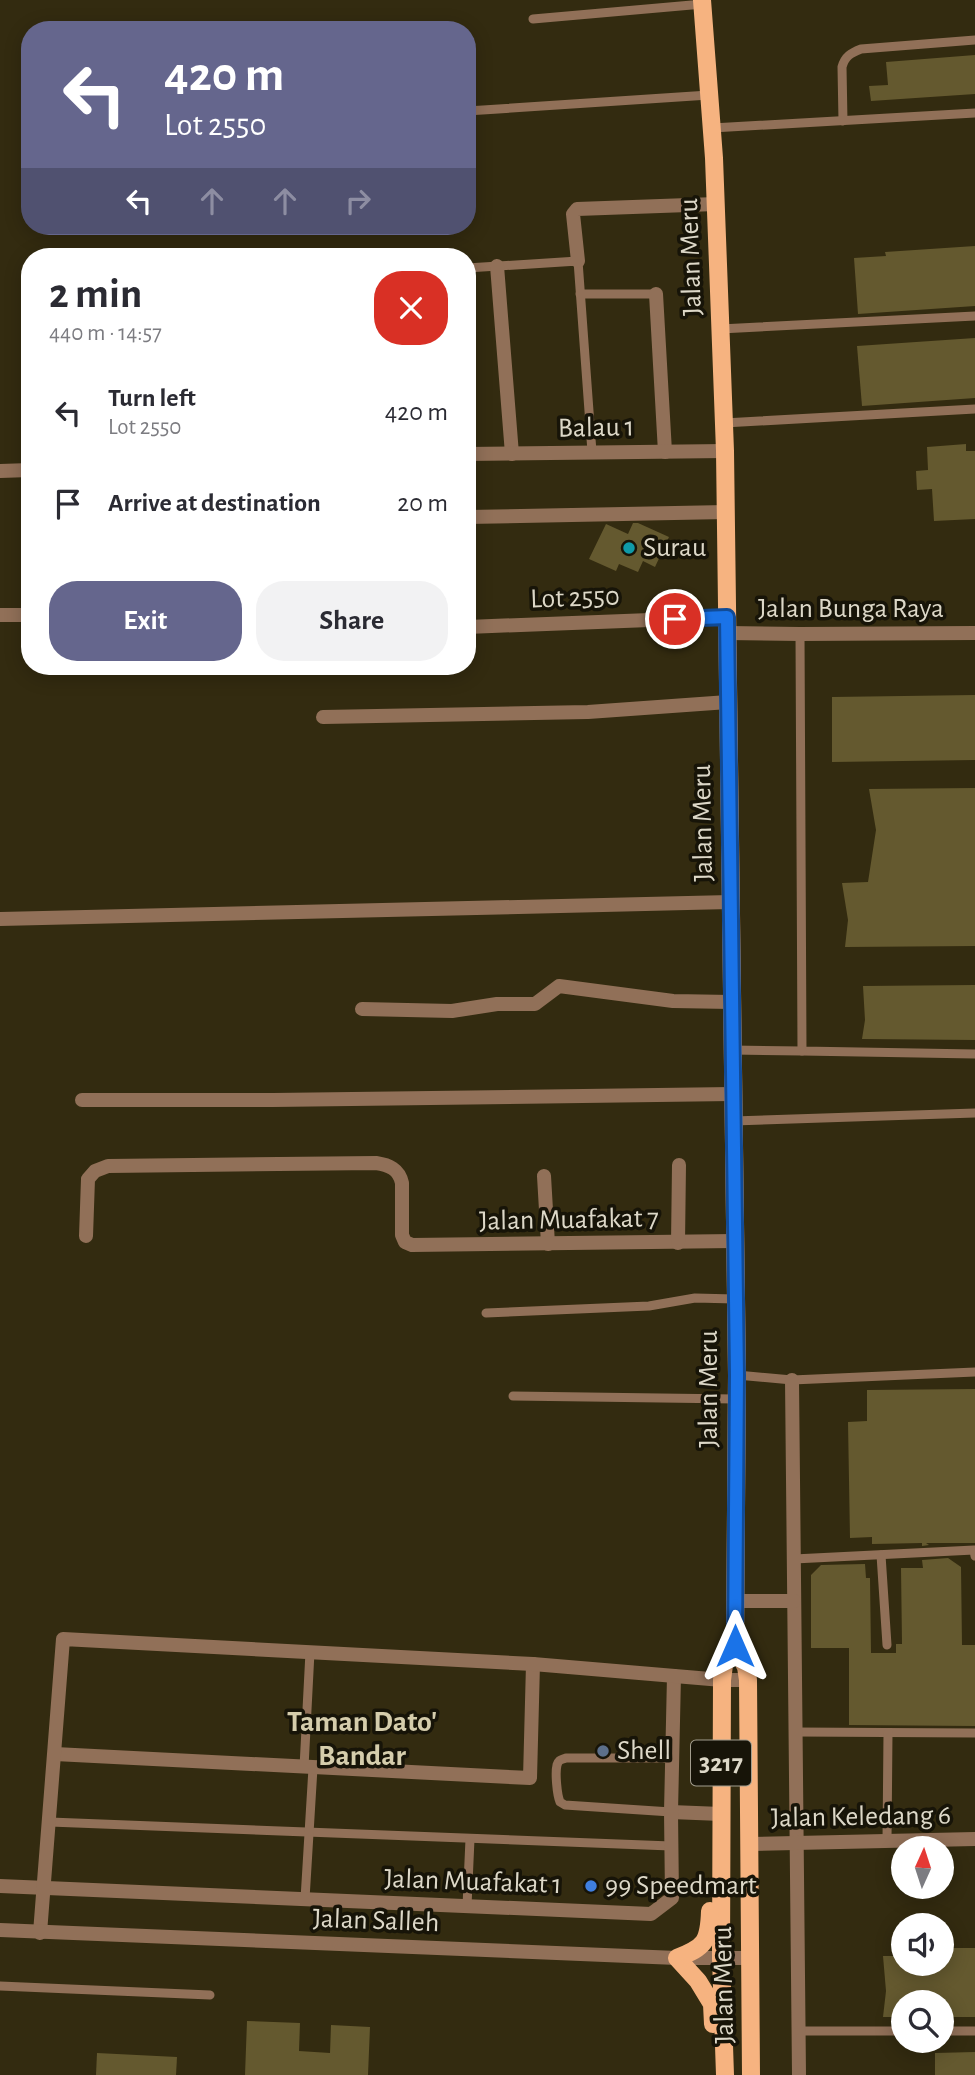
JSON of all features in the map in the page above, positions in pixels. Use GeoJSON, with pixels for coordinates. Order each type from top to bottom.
{"type":"FeatureCollection","features":[{"type":"Feature","properties":{"kind":"main road","name":"Jalan Meru"},"geometry":{"type":"LineString","coordinates":[[703,2],[716,204],[725,451],[737,1375],[735,1646],[746,1667],[748,1680],[751,2075]]}},
{"type":"Feature","properties":{"kind":"main road","name":"Jalan Meru"},"geometry":{"type":"LineString","coordinates":[[724,2075],[721,1958],[722,1680],[724,1665],[735,1646]]}},
{"type":"Feature","properties":{"kind":"main road"},"geometry":{"type":"LineString","coordinates":[[721,1847],[713,1871],[709,1933],[697,1950],[677,1958],[698,1981],[712,2004],[713,2043],[724,2075]]}},
{"type":"Feature","properties":{"kind":"street"},"geometry":{"type":"LineString","coordinates":[[578,261],[573,214],[578,209],[716,204]]}},
{"type":"Feature","properties":{"kind":"street"},"geometry":{"type":"LineString","coordinates":[[497,266],[512,454]]}},
{"type":"Feature","properties":{"kind":"street"},"geometry":{"type":"LineString","coordinates":[[656,294],[665,452]]}},
{"type":"Feature","properties":{"kind":"street","name":"Balau 1"},"geometry":{"type":"LineString","coordinates":[[476,454],[725,451]]}},
{"type":"Feature","properties":{"kind":"street"},"geometry":{"type":"LineString","coordinates":[[0,471],[21,470]]}},
{"type":"Feature","properties":{"kind":"street"},"geometry":{"type":"LineString","coordinates":[[476,517],[726,512]]}},
{"type":"Feature","properties":{"kind":"street"},"geometry":{"type":"LineString","coordinates":[[0,615],[21,615]]}},
{"type":"Feature","properties":{"kind":"street","name":"Lot 2550"},"geometry":{"type":"LineString","coordinates":[[476,627],[727,625]]}},
{"type":"Feature","properties":{"kind":"street","name":"Jalan Bunga Raya"},"geometry":{"type":"LineString","coordinates":[[727,625],[800,634],[975,633]]}},
{"type":"Feature","properties":{"kind":"street"},"geometry":{"type":"LineString","coordinates":[[323,717],[588,712],[727,702]]}},
{"type":"Feature","properties":{"kind":"street"},"geometry":{"type":"LineString","coordinates":[[0,919],[730,902]]}},
{"type":"Feature","properties":{"kind":"street"},"geometry":{"type":"LineString","coordinates":[[362,1009],[452,1011],[497,1004],[535,1004],[559,986],[673,1001],[731,1002]]}},
{"type":"Feature","properties":{"kind":"street"},"geometry":{"type":"LineString","coordinates":[[82,1100],[732,1094]]}},
{"type":"Feature","properties":{"kind":"street","name":"Jalan Muafakat 7"},"geometry":{"type":"LineString","coordinates":[[86,1236],[88,1179],[95,1171],[108,1166],[376,1163],[388,1165],[401,1176],[402,1235],[405,1242],[412,1245],[734,1241]]}},
{"type":"Feature","properties":{"kind":"street"},"geometry":{"type":"LineString","coordinates":[[678,1243],[679,1165]]}},
{"type":"Feature","properties":{"kind":"street"},"geometry":{"type":"LineString","coordinates":[[544,1176],[548,1244]]}},
{"type":"Feature","properties":{"kind":"street"},"geometry":{"type":"LineString","coordinates":[[792,1380],[799,2075]]}},
{"type":"Feature","properties":{"kind":"street"},"geometry":{"type":"LineString","coordinates":[[735,1601],[794,1601]]}},
{"type":"Feature","properties":{"kind":"street"},"geometry":{"type":"LineString","coordinates":[[40,1933],[64,1639],[533,1664],[748,1680]]}},
{"type":"Feature","properties":{"kind":"street"},"geometry":{"type":"LineString","coordinates":[[55,1754],[530,1779],[533,1664]]}},
{"type":"Feature","properties":{"kind":"street","name":"Jalan Muafakat 1"},"geometry":{"type":"LineString","coordinates":[[0,1886],[651,1914],[672,1898],[674,1676]]}},
{"type":"Feature","properties":{"kind":"street"},"geometry":{"type":"LineString","coordinates":[[671,1812],[721,1814]]}},
{"type":"Feature","properties":{"kind":"street","name":"Jalan Keledang 6"},"geometry":{"type":"LineString","coordinates":[[749,1843],[975,1839]]}},
{"type":"Feature","properties":{"kind":"street","name":"Jalan Salleh"},"geometry":{"type":"LineString","coordinates":[[0,1930],[677,1958],[750,1958]]}},
{"type":"Feature","properties":{"kind":"lane"},"geometry":{"type":"LineString","coordinates":[[533,19],[703,2]]}},
{"type":"Feature","properties":{"kind":"lane"},"geometry":{"type":"LineString","coordinates":[[843,121],[842,67],[845,58],[851,53],[861,49],[975,40]]}},
{"type":"Feature","properties":{"kind":"lane"},"geometry":{"type":"LineString","coordinates":[[476,110],[709,95]]}},
{"type":"Feature","properties":{"kind":"lane"},"geometry":{"type":"LineString","coordinates":[[712,128],[975,113]]}},
{"type":"Feature","properties":{"kind":"lane"},"geometry":{"type":"LineString","coordinates":[[476,267],[578,261],[592,452]]}},
{"type":"Feature","properties":{"kind":"lane"},"geometry":{"type":"LineString","coordinates":[[580,294],[656,294]]}},
{"type":"Feature","properties":{"kind":"lane"},"geometry":{"type":"LineString","coordinates":[[720,329],[975,316]]}},
{"type":"Feature","properties":{"kind":"lane"},"geometry":{"type":"LineString","coordinates":[[724,423],[975,409]]}},
{"type":"Feature","properties":{"kind":"lane"},"geometry":{"type":"LineString","coordinates":[[800,634],[802,1051]]}},
{"type":"Feature","properties":{"kind":"lane"},"geometry":{"type":"LineString","coordinates":[[732,1050],[975,1054]]}},
{"type":"Feature","properties":{"kind":"lane"},"geometry":{"type":"LineString","coordinates":[[733,1121],[975,1113]]}},
{"type":"Feature","properties":{"kind":"lane"},"geometry":{"type":"LineString","coordinates":[[486,1313],[649,1306],[695,1298],[735,1299]]}},
{"type":"Feature","properties":{"kind":"lane"},"geometry":{"type":"LineString","coordinates":[[737,1375],[792,1380],[975,1372]]}},
{"type":"Feature","properties":{"kind":"lane"},"geometry":{"type":"LineString","coordinates":[[513,1396],[735,1399]]}},
{"type":"Feature","properties":{"kind":"lane"},"geometry":{"type":"LineString","coordinates":[[794,1559],[974,1550],[975,1556]]}},
{"type":"Feature","properties":{"kind":"lane"},"geometry":{"type":"LineString","coordinates":[[881,1555],[887,1645]]}},
{"type":"Feature","properties":{"kind":"lane"},"geometry":{"type":"LineString","coordinates":[[304,1899],[309,1833],[310,1652]]}},
{"type":"Feature","properties":{"kind":"lane"},"geometry":{"type":"LineString","coordinates":[[796,1732],[975,1733]]}},
{"type":"Feature","properties":{"kind":"lane"},"geometry":{"type":"LineString","coordinates":[[887,1841],[888,1732]]}},
{"type":"Feature","properties":{"kind":"lane"},"geometry":{"type":"LineString","coordinates":[[671,1812],[565,1805],[560,1802],[558,1796],[557,1764],[566,1758],[672,1758]]}},
{"type":"Feature","properties":{"kind":"lane"},"geometry":{"type":"LineString","coordinates":[[50,1822],[671,1846]]}},
{"type":"Feature","properties":{"kind":"lane"},"geometry":{"type":"LineString","coordinates":[[467,1906],[470,1839]]}},
{"type":"Feature","properties":{"kind":"lane"},"geometry":{"type":"LineString","coordinates":[[0,1986],[211,1995]]}},
{"type":"Feature","properties":{"kind":"lane"},"geometry":{"type":"LineString","coordinates":[[798,2031],[891,2031]]}},
{"type":"Feature","properties":{"kind":"lane"},"geometry":{"type":"LineString","coordinates":[[954,2031],[975,2031]]}},
{"type":"Feature","properties":{"kind":"building"},"geometry":{"type":"Polygon","coordinates":[[[975,55],[975,94],[871,101],[869,86],[888,85],[886,62],[975,55]]]}},
{"type":"Feature","properties":{"kind":"building"},"geometry":{"type":"Polygon","coordinates":[[[975,246],[975,306],[858,314],[854,258],[886,256],[885,252],[975,246]]]}},
{"type":"Feature","properties":{"kind":"building"},"geometry":{"type":"Polygon","coordinates":[[[975,338],[975,398],[862,406],[857,346],[975,338]]]}},
{"type":"Feature","properties":{"kind":"building"},"geometry":{"type":"Polygon","coordinates":[[[966,444],[966,451],[975,451],[975,519],[934,521],[932,489],[917,490],[916,471],[928,470],[927,447],[966,444]]]}},
{"type":"Feature","properties":{"kind":"building","name":"Surau"},"geometry":{"type":"Polygon","coordinates":[[[633,523],[669,537],[655,567],[643,561],[638,572],[619,564],[616,571],[589,559],[606,524],[628,534],[633,523]]]}},
{"type":"Feature","properties":{"kind":"building"},"geometry":{"type":"Polygon","coordinates":[[[975,695],[975,760],[832,762],[832,697],[975,695]]]}},
{"type":"Feature","properties":{"kind":"building"},"geometry":{"type":"Polygon","coordinates":[[[975,788],[975,946],[845,947],[848,920],[842,883],[868,882],[876,830],[869,789],[975,788]]]}},
{"type":"Feature","properties":{"kind":"building"},"geometry":{"type":"Polygon","coordinates":[[[975,985],[975,1040],[862,1039],[865,1020],[863,986],[975,985]]]}},
{"type":"Feature","properties":{"kind":"building"},"geometry":{"type":"Polygon","coordinates":[[[975,1389],[975,1543],[926,1543],[929,1545],[922,1546],[922,1543],[872,1544],[872,1537],[850,1538],[848,1422],[867,1421],[867,1390],[975,1389]]]}},
{"type":"Feature","properties":{"kind":"building"},"geometry":{"type":"Polygon","coordinates":[[[948,1558],[961,1567],[962,1645],[975,1645],[975,1726],[849,1725],[849,1648],[811,1648],[811,1575],[821,1565],[865,1564],[866,1578],[870,1578],[871,1653],[896,1653],[896,1644],[902,1644],[901,1568],[923,1568],[922,1560],[948,1558]]]}},
{"type":"Feature","properties":{"kind":"building"},"geometry":{"type":"Polygon","coordinates":[[[954,1948],[975,1948],[975,2017],[954,2017],[954,1990],[891,1990],[891,2017],[883,2017],[886,1991],[883,1956],[891,1956],[891,1976],[954,1976],[954,1948]]]}},
{"type":"Feature","properties":{"kind":"building"},"geometry":{"type":"Polygon","coordinates":[[[247,2021],[300,2023],[299,2051],[330,2053],[331,2025],[370,2027],[368,2075],[245,2075],[247,2021]]]}},
{"type":"Feature","properties":{"kind":"building"},"geometry":{"type":"Polygon","coordinates":[[[975,2052],[975,2075],[935,2075],[935,2053],[975,2052]]]}},
{"type":"Feature","properties":{"kind":"building"},"geometry":{"type":"Polygon","coordinates":[[[97,2053],[177,2057],[176,2075],[96,2075],[97,2053]]]}},
{"type":"Feature","properties":{"kind":"place","name":"Surau"},"geometry":{"type":"Point","coordinates":[629,548]}},
{"type":"Feature","properties":{"kind":"place","name":"Shell"},"geometry":{"type":"Point","coordinates":[603,1751]}},
{"type":"Feature","properties":{"kind":"place","name":"99 Speedmart"},"geometry":{"type":"Point","coordinates":[591,1886]}},
{"type":"Feature","properties":{"kind":"district","name":"Taman Dato' Bandar"},"geometry":{"type":"Point","coordinates":[362,1739]}},
{"type":"Feature","properties":{"kind":"route"},"geometry":{"type":"LineString","coordinates":[[675,619],[727,617],[737,1375],[735,1646]]}}]}
